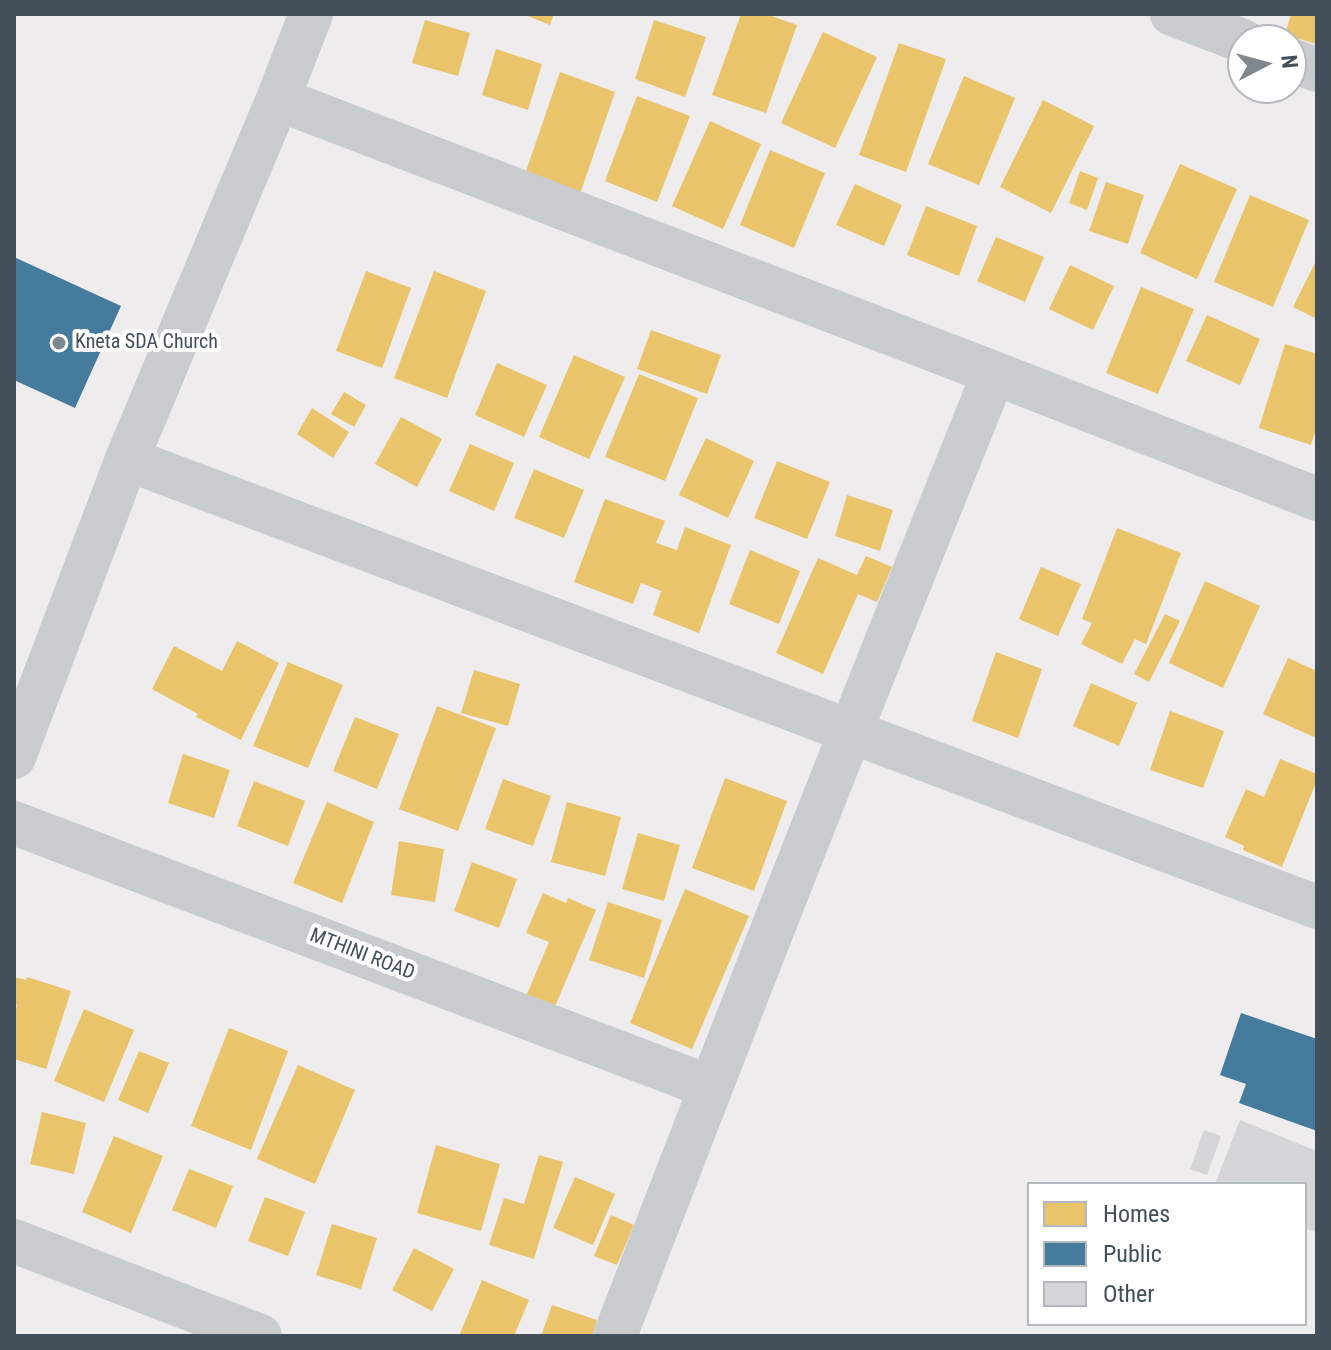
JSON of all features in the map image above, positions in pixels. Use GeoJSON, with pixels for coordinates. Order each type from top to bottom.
{"type":"FeatureCollection","features":[{"type":"Feature","properties":{"kind":"street"},"geometry":{"type":"LineString","coordinates":[[14,757],[127,459],[311,14]]}},
{"type":"Feature","properties":{"kind":"street"},"geometry":{"type":"LineString","coordinates":[[1172,14],[1227,35]]}},
{"type":"Feature","properties":{"kind":"street"},"geometry":{"type":"LineString","coordinates":[[278,99],[1317,499]]}},
{"type":"Feature","properties":{"kind":"street"},"geometry":{"type":"LineString","coordinates":[[615,1336],[850,731],[994,373]]}},
{"type":"Feature","properties":{"kind":"street"},"geometry":{"type":"LineString","coordinates":[[127,459],[1317,907]]}},
{"type":"Feature","properties":{"kind":"street","name":"MTHINI ROAD"},"geometry":{"type":"LineString","coordinates":[[14,823],[710,1087]]}},
{"type":"Feature","properties":{"kind":"street"},"geometry":{"type":"LineString","coordinates":[[14,1241],[260,1336]]}},
{"type":"Feature","properties":{"kind":"building: Homes"},"geometry":{"type":"Polygon","coordinates":[[[523,14],[554,14],[550,25],[523,14]]]}},
{"type":"Feature","properties":{"kind":"building: Homes"},"geometry":{"type":"Polygon","coordinates":[[[741,14],[766,14],[797,25],[766,113],[712,95],[741,14]]]}},
{"type":"Feature","properties":{"kind":"building: Homes"},"geometry":{"type":"Polygon","coordinates":[[[1291,14],[1317,14],[1317,44],[1307,41],[1307,24],[1288,24],[1291,14]]]}},
{"type":"Feature","properties":{"kind":"building: Homes"},"geometry":{"type":"Polygon","coordinates":[[[425,20],[470,33],[458,76],[412,63],[425,20]]]}},
{"type":"Feature","properties":{"kind":"building: Homes"},"geometry":{"type":"Polygon","coordinates":[[[654,20],[706,37],[685,97],[635,79],[654,20]]]}},
{"type":"Feature","properties":{"kind":"building: Homes"},"geometry":{"type":"Polygon","coordinates":[[[823,32],[877,57],[835,148],[781,123],[823,32]]]}},
{"type":"Feature","properties":{"kind":"building: Homes"},"geometry":{"type":"Polygon","coordinates":[[[899,43],[946,59],[906,172],[859,155],[899,43]]]}},
{"type":"Feature","properties":{"kind":"building: Homes"},"geometry":{"type":"Polygon","coordinates":[[[496,49],[542,64],[528,110],[482,95],[496,49]]]}},
{"type":"Feature","properties":{"kind":"building: Homes"},"geometry":{"type":"Polygon","coordinates":[[[560,72],[615,92],[579,197],[524,177],[560,72]]]}},
{"type":"Feature","properties":{"kind":"building: Homes"},"geometry":{"type":"Polygon","coordinates":[[[964,76],[1015,98],[979,185],[928,164],[964,76]]]}},
{"type":"Feature","properties":{"kind":"building: Homes"},"geometry":{"type":"Polygon","coordinates":[[[637,96],[690,116],[657,202],[605,181],[637,96]]]}},
{"type":"Feature","properties":{"kind":"building: Homes"},"geometry":{"type":"Polygon","coordinates":[[[1043,100],[1094,126],[1051,213],[1000,187],[1043,100]]]}},
{"type":"Feature","properties":{"kind":"building: Homes"},"geometry":{"type":"Polygon","coordinates":[[[710,121],[761,144],[723,229],[672,206],[710,121]]]}},
{"type":"Feature","properties":{"kind":"building: Homes"},"geometry":{"type":"Polygon","coordinates":[[[770,150],[825,173],[794,248],[740,225],[770,150]]]}},
{"type":"Feature","properties":{"kind":"building: Homes"},"geometry":{"type":"Polygon","coordinates":[[[1180,164],[1237,189],[1197,279],[1140,253],[1180,164]]]}},
{"type":"Feature","properties":{"kind":"building: Homes"},"geometry":{"type":"Polygon","coordinates":[[[1080,171],[1098,178],[1087,210],[1069,203],[1080,171]]]}},
{"type":"Feature","properties":{"kind":"building: Homes"},"geometry":{"type":"Polygon","coordinates":[[[1106,182],[1144,195],[1128,244],[1089,231],[1106,182]]]}},
{"type":"Feature","properties":{"kind":"building: Homes"},"geometry":{"type":"Polygon","coordinates":[[[855,184],[902,205],[884,246],[836,225],[855,184]]]}},
{"type":"Feature","properties":{"kind":"building: Homes"},"geometry":{"type":"Polygon","coordinates":[[[1250,195],[1309,220],[1273,307],[1214,282],[1250,195]]]}},
{"type":"Feature","properties":{"kind":"building: Homes"},"geometry":{"type":"Polygon","coordinates":[[[926,206],[977,226],[959,276],[907,255],[926,206]]]}},
{"type":"Feature","properties":{"kind":"building: Homes"},"geometry":{"type":"Polygon","coordinates":[[[996,237],[1044,257],[1025,302],[977,281],[996,237]]]}},
{"type":"Feature","properties":{"kind":"building: Homes"},"geometry":{"type":"Polygon","coordinates":[[[1317,259],[1317,319],[1293,307],[1317,259]]]}},
{"type":"Feature","properties":{"kind":"building: Homes"},"geometry":{"type":"Polygon","coordinates":[[[1070,265],[1114,286],[1093,330],[1049,309],[1070,265]]]}},
{"type":"Feature","properties":{"kind":"building: Homes"},"geometry":{"type":"Polygon","coordinates":[[[366,271],[411,288],[382,368],[336,351],[366,271]]]}},
{"type":"Feature","properties":{"kind":"building: Homes"},"geometry":{"type":"Polygon","coordinates":[[[434,271],[486,291],[447,398],[394,378],[434,271]]]}},
{"type":"Feature","properties":{"kind":"building: Homes"},"geometry":{"type":"Polygon","coordinates":[[[1141,287],[1194,309],[1158,394],[1106,373],[1141,287]]]}},
{"type":"Feature","properties":{"kind":"building: Homes"},"geometry":{"type":"Polygon","coordinates":[[[1207,315],[1260,339],[1240,385],[1186,361],[1207,315]]]}},
{"type":"Feature","properties":{"kind":"building: Homes"},"geometry":{"type":"Polygon","coordinates":[[[651,330],[721,355],[707,394],[637,369],[651,330]]]}},
{"type":"Feature","properties":{"kind":"building: Homes"},"geometry":{"type":"Polygon","coordinates":[[[1285,344],[1317,354],[1317,426],[1311,445],[1259,428],[1285,344]]]}},
{"type":"Feature","properties":{"kind":"building: Homes"},"geometry":{"type":"Polygon","coordinates":[[[574,355],[625,377],[589,459],[539,437],[574,355]]]}},
{"type":"Feature","properties":{"kind":"building: Homes"},"geometry":{"type":"Polygon","coordinates":[[[497,363],[547,385],[524,437],[475,415],[497,363]]]}},
{"type":"Feature","properties":{"kind":"building: Homes"},"geometry":{"type":"Polygon","coordinates":[[[639,374],[698,398],[665,481],[605,457],[639,374]]]}},
{"type":"Feature","properties":{"kind":"building: Homes"},"geometry":{"type":"Polygon","coordinates":[[[344,392],[366,405],[354,427],[331,414],[344,392]]]}},
{"type":"Feature","properties":{"kind":"building: Homes"},"geometry":{"type":"Polygon","coordinates":[[[312,408],[349,432],[333,458],[297,434],[312,408]]]}},
{"type":"Feature","properties":{"kind":"building: Homes"},"geometry":{"type":"Polygon","coordinates":[[[401,417],[442,439],[417,487],[375,464],[401,417]]]}},
{"type":"Feature","properties":{"kind":"building: Homes"},"geometry":{"type":"Polygon","coordinates":[[[706,438],[754,461],[728,518],[679,495],[706,438]]]}},
{"type":"Feature","properties":{"kind":"building: Homes"},"geometry":{"type":"Polygon","coordinates":[[[470,444],[514,463],[494,511],[449,491],[470,444]]]}},
{"type":"Feature","properties":{"kind":"building: Homes"},"geometry":{"type":"Polygon","coordinates":[[[777,461],[830,482],[807,539],[754,518],[777,461]]]}},
{"type":"Feature","properties":{"kind":"building: Homes"},"geometry":{"type":"Polygon","coordinates":[[[534,469],[584,490],[564,538],[514,518],[534,469]]]}},
{"type":"Feature","properties":{"kind":"building: Homes"},"geometry":{"type":"Polygon","coordinates":[[[847,495],[893,510],[880,551],[835,536],[847,495]]]}},
{"type":"Feature","properties":{"kind":"building: Homes"},"geometry":{"type":"Polygon","coordinates":[[[605,499],[665,521],[656,543],[677,550],[685,527],[731,545],[699,633],[653,615],[661,591],[641,583],[633,604],[574,582],[605,499]]]}},
{"type":"Feature","properties":{"kind":"building: Homes"},"geometry":{"type":"Polygon","coordinates":[[[1117,528],[1181,553],[1146,644],[1135,639],[1122,664],[1081,644],[1092,623],[1082,619],[1117,528]]]}},
{"type":"Feature","properties":{"kind":"building: Homes"},"geometry":{"type":"Polygon","coordinates":[[[750,550],[800,571],[779,624],[729,604],[750,550]]]}},
{"type":"Feature","properties":{"kind":"building: Homes"},"geometry":{"type":"Polygon","coordinates":[[[866,556],[892,567],[877,602],[858,594],[823,674],[776,653],[818,558],[857,575],[866,556]]]}},
{"type":"Feature","properties":{"kind":"building: Homes"},"geometry":{"type":"Polygon","coordinates":[[[1041,567],[1081,584],[1058,636],[1019,619],[1041,567]]]}},
{"type":"Feature","properties":{"kind":"building: Homes"},"geometry":{"type":"Polygon","coordinates":[[[1205,581],[1260,606],[1223,688],[1169,663],[1205,581]]]}},
{"type":"Feature","properties":{"kind":"building: Homes"},"geometry":{"type":"Polygon","coordinates":[[[1165,614],[1180,621],[1149,682],[1134,674],[1165,614]]]}},
{"type":"Feature","properties":{"kind":"building: Homes"},"geometry":{"type":"Polygon","coordinates":[[[237,641],[279,663],[241,740],[196,717],[198,714],[152,689],[174,646],[222,671],[237,641]]]}},
{"type":"Feature","properties":{"kind":"building: Homes"},"geometry":{"type":"Polygon","coordinates":[[[996,652],[1042,669],[1018,738],[972,721],[996,652]]]}},
{"type":"Feature","properties":{"kind":"building: Homes"},"geometry":{"type":"Polygon","coordinates":[[[1288,658],[1317,671],[1317,731],[1314,737],[1263,714],[1288,658]]]}},
{"type":"Feature","properties":{"kind":"building: Homes"},"geometry":{"type":"Polygon","coordinates":[[[288,662],[343,685],[308,768],[253,746],[288,662]]]}},
{"type":"Feature","properties":{"kind":"building: Homes"},"geometry":{"type":"Polygon","coordinates":[[[474,670],[520,684],[508,726],[461,713],[474,670]]]}},
{"type":"Feature","properties":{"kind":"building: Homes"},"geometry":{"type":"Polygon","coordinates":[[[1091,683],[1137,703],[1119,746],[1073,726],[1091,683]]]}},
{"type":"Feature","properties":{"kind":"building: Homes"},"geometry":{"type":"Polygon","coordinates":[[[437,706],[496,728],[458,831],[399,809],[437,706]]]}},
{"type":"Feature","properties":{"kind":"building: Homes"},"geometry":{"type":"Polygon","coordinates":[[[1170,711],[1224,731],[1203,788],[1150,770],[1170,711]]]}},
{"type":"Feature","properties":{"kind":"building: Homes"},"geometry":{"type":"Polygon","coordinates":[[[355,717],[399,734],[377,789],[333,771],[355,717]]]}},
{"type":"Feature","properties":{"kind":"building: Homes"},"geometry":{"type":"Polygon","coordinates":[[[183,754],[230,770],[214,818],[168,803],[183,754]]]}},
{"type":"Feature","properties":{"kind":"building: Homes"},"geometry":{"type":"Polygon","coordinates":[[[1280,759],[1317,774],[1282,867],[1243,850],[1244,846],[1225,837],[1246,789],[1264,797],[1280,759]]]}},
{"type":"Feature","properties":{"kind":"building: Homes"},"geometry":{"type":"Polygon","coordinates":[[[725,778],[787,801],[754,891],[692,868],[725,778]]]}},
{"type":"Feature","properties":{"kind":"building: Homes"},"geometry":{"type":"Polygon","coordinates":[[[503,779],[551,796],[533,846],[485,829],[503,779]]]}},
{"type":"Feature","properties":{"kind":"building: Homes"},"geometry":{"type":"Polygon","coordinates":[[[254,781],[305,801],[288,846],[237,826],[254,781]]]}},
{"type":"Feature","properties":{"kind":"building: Homes"},"geometry":{"type":"Polygon","coordinates":[[[327,802],[374,822],[342,903],[293,883],[327,802]]]}},
{"type":"Feature","properties":{"kind":"building: Homes"},"geometry":{"type":"Polygon","coordinates":[[[567,802],[621,817],[605,876],[551,862],[567,802]]]}},
{"type":"Feature","properties":{"kind":"building: Homes"},"geometry":{"type":"Polygon","coordinates":[[[638,833],[680,845],[664,901],[622,889],[638,833]]]}},
{"type":"Feature","properties":{"kind":"building: Homes"},"geometry":{"type":"Polygon","coordinates":[[[399,841],[444,849],[435,902],[391,895],[399,841]]]}},
{"type":"Feature","properties":{"kind":"building: Homes"},"geometry":{"type":"Polygon","coordinates":[[[472,862],[517,879],[499,928],[454,911],[472,862]]]}},
{"type":"Feature","properties":{"kind":"building: Homes"},"geometry":{"type":"Polygon","coordinates":[[[685,889],[749,916],[692,1049],[630,1023],[685,889]]]}},
{"type":"Feature","properties":{"kind":"building: Homes"},"geometry":{"type":"Polygon","coordinates":[[[543,893],[566,903],[568,898],[596,910],[553,1011],[525,999],[549,942],[526,933],[543,893]]]}},
{"type":"Feature","properties":{"kind":"building: Homes"},"geometry":{"type":"Polygon","coordinates":[[[608,902],[662,920],[644,978],[589,960],[608,902]]]}},
{"type":"Feature","properties":{"kind":"building: Homes"},"geometry":{"type":"Polygon","coordinates":[[[14,977],[26,980],[27,977],[71,991],[46,1069],[14,1059],[14,1015],[17,1005],[14,1004],[14,977]]]}},
{"type":"Feature","properties":{"kind":"building: Homes"},"geometry":{"type":"Polygon","coordinates":[[[84,1009],[134,1030],[104,1102],[54,1081],[84,1009]]]}},
{"type":"Feature","properties":{"kind":"building: Homes"},"geometry":{"type":"Polygon","coordinates":[[[229,1028],[288,1051],[251,1150],[191,1126],[229,1028]]]}},
{"type":"Feature","properties":{"kind":"building: Homes"},"geometry":{"type":"Polygon","coordinates":[[[139,1051],[169,1063],[148,1113],[118,1100],[139,1051]]]}},
{"type":"Feature","properties":{"kind":"building: Homes"},"geometry":{"type":"Polygon","coordinates":[[[298,1065],[355,1090],[315,1184],[257,1159],[298,1065]]]}},
{"type":"Feature","properties":{"kind":"building: Homes"},"geometry":{"type":"Polygon","coordinates":[[[42,1112],[86,1123],[74,1174],[30,1164],[42,1112]]]}},
{"type":"Feature","properties":{"kind":"building: Homes"},"geometry":{"type":"Polygon","coordinates":[[[114,1136],[163,1156],[131,1233],[82,1212],[114,1136]]]}},
{"type":"Feature","properties":{"kind":"building: Homes"},"geometry":{"type":"Polygon","coordinates":[[[436,1145],[500,1164],[481,1231],[417,1213],[436,1145]]]}},
{"type":"Feature","properties":{"kind":"building: Homes"},"geometry":{"type":"Polygon","coordinates":[[[539,1155],[563,1162],[534,1259],[489,1245],[504,1198],[524,1204],[539,1155]]]}},
{"type":"Feature","properties":{"kind":"building: Homes"},"geometry":{"type":"Polygon","coordinates":[[[189,1169],[233,1186],[216,1228],[172,1210],[189,1169]]]}},
{"type":"Feature","properties":{"kind":"building: Homes"},"geometry":{"type":"Polygon","coordinates":[[[575,1177],[615,1194],[593,1245],[553,1228],[575,1177]]]}},
{"type":"Feature","properties":{"kind":"building: Homes"},"geometry":{"type":"Polygon","coordinates":[[[265,1197],[305,1212],[288,1256],[248,1241],[265,1197]]]}},
{"type":"Feature","properties":{"kind":"building: Homes"},"geometry":{"type":"Polygon","coordinates":[[[611,1215],[634,1225],[617,1265],[594,1256],[611,1215]]]}},
{"type":"Feature","properties":{"kind":"building: Homes"},"geometry":{"type":"Polygon","coordinates":[[[332,1224],[377,1238],[361,1289],[316,1275],[332,1224]]]}},
{"type":"Feature","properties":{"kind":"building: Homes"},"geometry":{"type":"Polygon","coordinates":[[[414,1248],[454,1269],[432,1311],[392,1290],[414,1248]]]}},
{"type":"Feature","properties":{"kind":"building: Homes"},"geometry":{"type":"Polygon","coordinates":[[[482,1280],[529,1300],[514,1336],[459,1336],[482,1280]]]}},
{"type":"Feature","properties":{"kind":"building: Homes"},"geometry":{"type":"Polygon","coordinates":[[[552,1305],[597,1320],[592,1336],[541,1336],[552,1305]]]}},
{"type":"Feature","properties":{"kind":"building: Public","name":"Kneta SDA Church"},"geometry":{"type":"Polygon","coordinates":[[[14,257],[121,306],[75,408],[14,380],[14,257]]]}},
{"type":"Feature","properties":{"kind":"building: Public"},"geometry":{"type":"Polygon","coordinates":[[[1241,1013],[1317,1039],[1317,1131],[1239,1103],[1246,1084],[1220,1075],[1241,1013]]]}},
{"type":"Feature","properties":{"kind":"building: Other"},"geometry":{"type":"Polygon","coordinates":[[[1240,1120],[1317,1151],[1317,1233],[1307,1229],[1307,1182],[1216,1182],[1240,1120]]]}},
{"type":"Feature","properties":{"kind":"building: Other"},"geometry":{"type":"Polygon","coordinates":[[[1204,1130],[1221,1136],[1207,1175],[1190,1169],[1204,1130]]]}},
{"type":"Feature","properties":{"kind":"place","name":"Kneta SDA Church"},"geometry":{"type":"Point","coordinates":[59,343]}}]}
